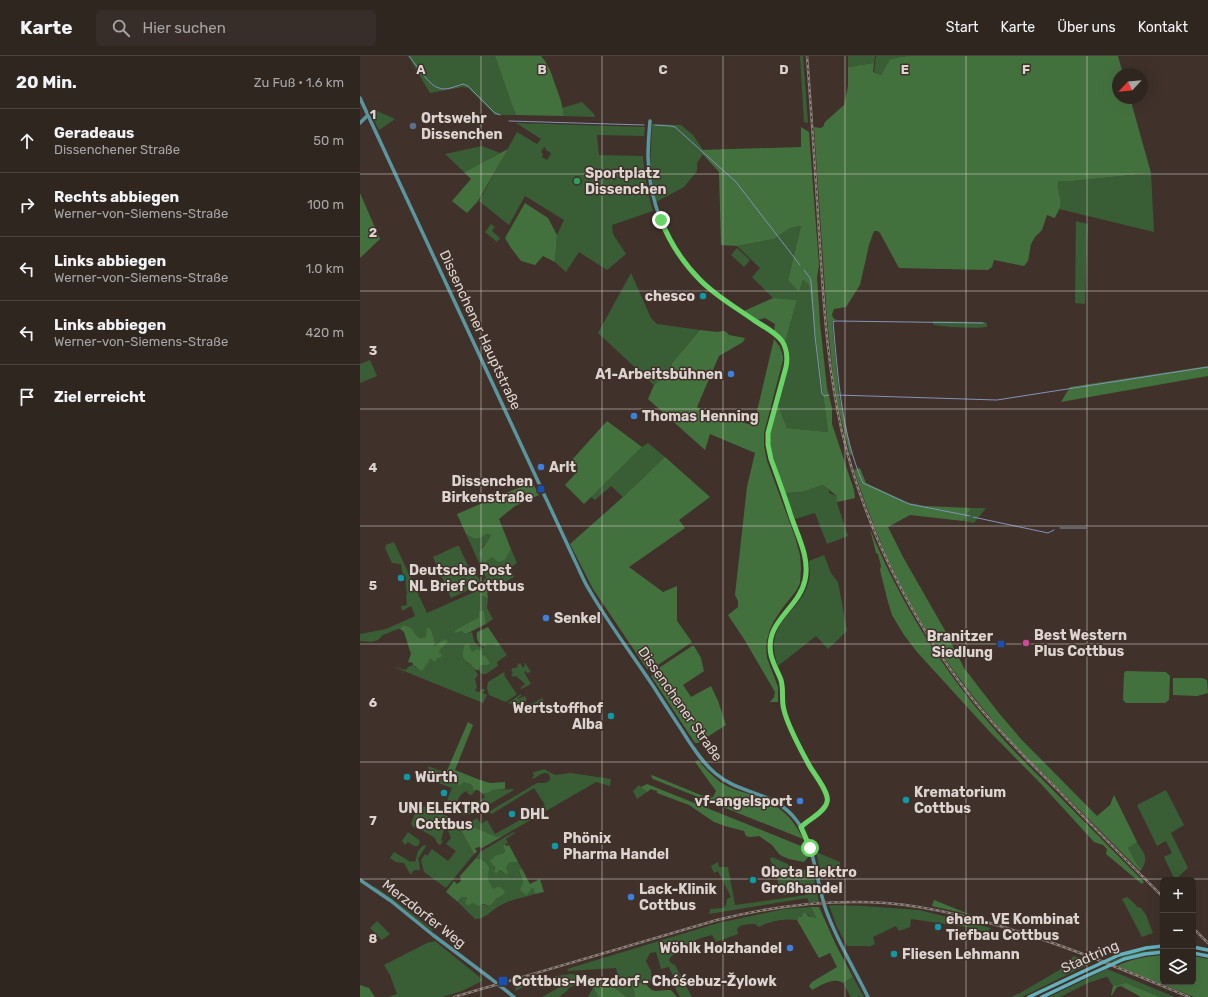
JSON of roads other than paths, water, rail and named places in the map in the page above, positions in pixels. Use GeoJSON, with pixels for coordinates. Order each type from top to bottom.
{"type":"FeatureCollection","features":[{"type":"Feature","properties":{"kind":"main road","name":"Stadtring"},"geometry":{"type":"LineString","coordinates":[[1029,997],[1119,955],[1146,948],[1160,946]]}},
{"type":"Feature","properties":{"kind":"main road"},"geometry":{"type":"LineString","coordinates":[[1196,947],[1208,950]]}},
{"type":"Feature","properties":{"kind":"main road","name":"Stadtring"},"geometry":{"type":"LineString","coordinates":[[1042,997],[1124,960],[1145,954],[1160,952]]}},
{"type":"Feature","properties":{"kind":"main road"},"geometry":{"type":"LineString","coordinates":[[1196,953],[1208,956]]}},
{"type":"Feature","properties":{"kind":"street","name":"Dissenchener Hauptstraße"},"geometry":{"type":"LineString","coordinates":[[360,98],[579,571]]}},
{"type":"Feature","properties":{"kind":"street"},"geometry":{"type":"LineString","coordinates":[[360,123],[368,115]]}},
{"type":"Feature","properties":{"kind":"street"},"geometry":{"type":"LineString","coordinates":[[650,121],[648,156],[651,184],[658,212],[671,242],[702,281],[726,302],[776,335],[784,345],[787,354],[786,367],[768,433],[768,445],[771,459],[804,552],[807,570],[801,593],[775,627],[772,635],[771,654],[783,687],[784,710],[800,747],[828,796],[828,801],[823,810],[801,827]]}},
{"type":"Feature","properties":{"kind":"street","name":"Dissenchener Straße"},"geometry":{"type":"LineString","coordinates":[[579,571],[598,604],[677,724],[704,762],[715,773],[733,785],[761,794],[777,802],[788,810],[801,827],[810,848],[831,924],[839,942],[869,997]]}},
{"type":"Feature","properties":{"kind":"street","name":"Merzdorfer Weg"},"geometry":{"type":"LineString","coordinates":[[360,880],[391,900],[511,997]]}},
{"type":"Feature","properties":{"kind":"street","name":"Merzdorfer Weg"},"geometry":{"type":"LineString","coordinates":[[474,966],[514,997]]}},
{"type":"Feature","properties":{"kind":"waterway"},"geometry":{"type":"LineString","coordinates":[[409,56],[427,79],[435,86],[442,89],[463,84],[468,86],[495,113],[500,115]]}},
{"type":"Feature","properties":{"kind":"waterway"},"geometry":{"type":"LineString","coordinates":[[509,121],[644,125]]}},
{"type":"Feature","properties":{"kind":"waterway"},"geometry":{"type":"LineString","coordinates":[[655,125],[675,127],[736,182],[800,265]]}},
{"type":"Feature","properties":{"kind":"waterway"},"geometry":{"type":"LineString","coordinates":[[804,270],[811,282],[815,336],[822,394],[824,396],[829,395]]}},
{"type":"Feature","properties":{"kind":"waterway"},"geometry":{"type":"LineString","coordinates":[[970,516],[909,504],[863,483],[850,445],[845,424],[833,322],[983,323]]}},
{"type":"Feature","properties":{"kind":"waterway"},"geometry":{"type":"LineString","coordinates":[[837,395],[997,400],[1208,367]]}},
{"type":"Feature","properties":{"kind":"waterway"},"geometry":{"type":"LineString","coordinates":[[973,517],[1048,533],[1054,530]]}},
{"type":"Feature","properties":{"kind":"waterway"},"geometry":{"type":"LineString","coordinates":[[1060,528],[1086,528]]}},
{"type":"Feature","properties":{"kind":"railway"},"geometry":{"type":"LineString","coordinates":[[807,56],[823,293],[833,386],[842,432],[852,468],[863,503],[877,537],[909,604],[928,636],[971,697],[1012,744],[1160,894]]}},
{"type":"Feature","properties":{"kind":"railway"},"geometry":{"type":"LineString","coordinates":[[454,997],[717,920],[780,907],[843,902],[886,903],[915,906],[992,924],[1021,932],[1078,952],[1189,997]]}},
{"type":"Feature","properties":{"kind":"railway"},"geometry":{"type":"LineString","coordinates":[[1196,931],[1208,943]]}},
{"type":"Feature","properties":{"kind":"place","name":"Ortswehr Dissenchen"},"geometry":{"type":"Point","coordinates":[413,126]}},
{"type":"Feature","properties":{"kind":"place","name":"Sportplatz Dissenchen"},"geometry":{"type":"Point","coordinates":[577,181]}},
{"type":"Feature","properties":{"kind":"place","name":"chesco"},"geometry":{"type":"Point","coordinates":[703,296]}},
{"type":"Feature","properties":{"kind":"place","name":"A1-Arbeitsbühnen"},"geometry":{"type":"Point","coordinates":[731,374]}},
{"type":"Feature","properties":{"kind":"place","name":"Thomas Henning"},"geometry":{"type":"Point","coordinates":[634,416]}},
{"type":"Feature","properties":{"kind":"place","name":"Arlt"},"geometry":{"type":"Point","coordinates":[541,467]}},
{"type":"Feature","properties":{"kind":"place","name":"Dissenchen Birkenstraße"},"geometry":{"type":"Point","coordinates":[541,489]}},
{"type":"Feature","properties":{"kind":"place","name":"Deutsche Post NL Brief Cottbus"},"geometry":{"type":"Point","coordinates":[401,578]}},
{"type":"Feature","properties":{"kind":"place","name":"Senkel"},"geometry":{"type":"Point","coordinates":[546,618]}},
{"type":"Feature","properties":{"kind":"place","name":"Best Western Plus Cottbus"},"geometry":{"type":"Point","coordinates":[1026,643]}},
{"type":"Feature","properties":{"kind":"place","name":"Branitzer Siedlung"},"geometry":{"type":"Point","coordinates":[1001,644]}},
{"type":"Feature","properties":{"kind":"place","name":"Wertstoffhof Alba"},"geometry":{"type":"Point","coordinates":[611,716]}},
{"type":"Feature","properties":{"kind":"place","name":"Würth"},"geometry":{"type":"Point","coordinates":[407,777]}},
{"type":"Feature","properties":{"kind":"place","name":"UNI ELEKTRO Cottbus"},"geometry":{"type":"Point","coordinates":[444,793]}},
{"type":"Feature","properties":{"kind":"place","name":"Krematorium Cottbus"},"geometry":{"type":"Point","coordinates":[906,800]}},
{"type":"Feature","properties":{"kind":"place","name":"vf-angelsport"},"geometry":{"type":"Point","coordinates":[800,801]}},
{"type":"Feature","properties":{"kind":"place","name":"DHL"},"geometry":{"type":"Point","coordinates":[512,814]}},
{"type":"Feature","properties":{"kind":"place","name":"Phönix Pharma Handel"},"geometry":{"type":"Point","coordinates":[555,846]}},
{"type":"Feature","properties":{"kind":"place","name":"Obeta Elektro Großhandel"},"geometry":{"type":"Point","coordinates":[753,880]}},
{"type":"Feature","properties":{"kind":"place","name":"Lack-Klinik Cottbus"},"geometry":{"type":"Point","coordinates":[631,897]}},
{"type":"Feature","properties":{"kind":"place","name":"ehem. VE Kombinat Tiefbau Cottbus"},"geometry":{"type":"Point","coordinates":[938,927]}},
{"type":"Feature","properties":{"kind":"place","name":"Wöhlk Holzhandel"},"geometry":{"type":"Point","coordinates":[790,948]}},
{"type":"Feature","properties":{"kind":"place","name":"Fliesen Lehmann"},"geometry":{"type":"Point","coordinates":[894,954]}},
{"type":"Feature","properties":{"kind":"place","name":"Cottbus-Merzdorf - Chóśebuz-Žylowk"},"geometry":{"type":"Point","coordinates":[503,981]}}]}
